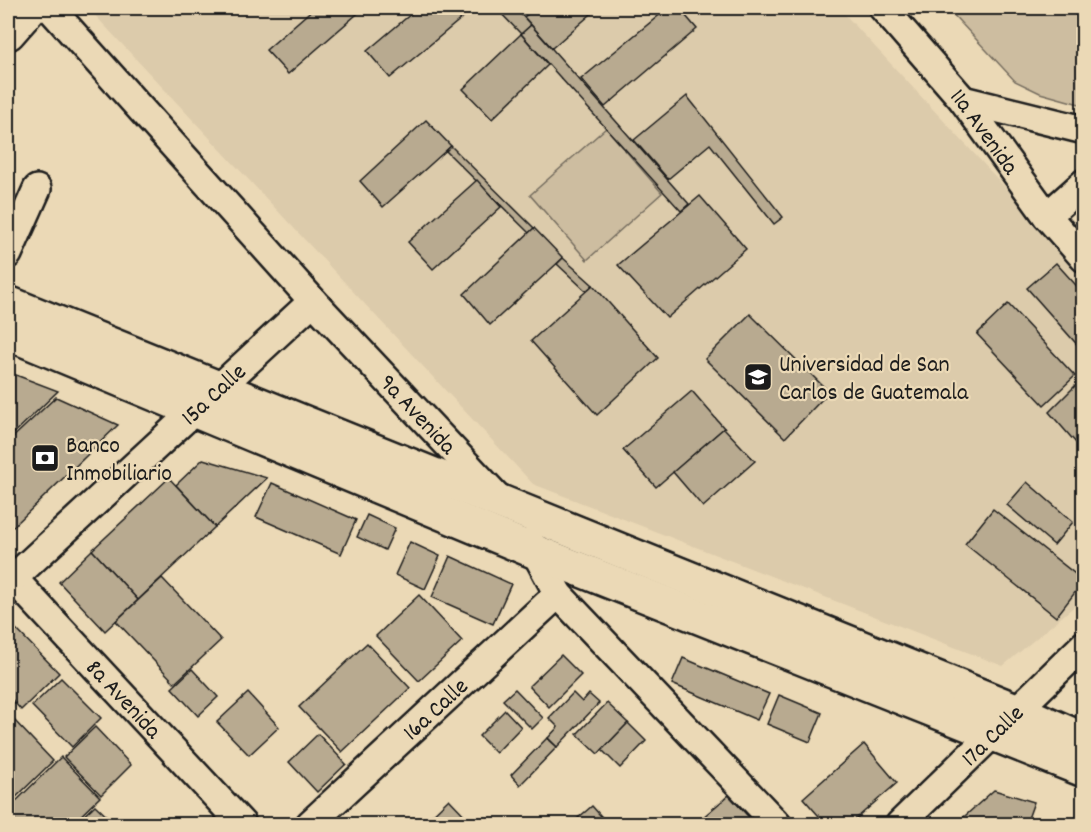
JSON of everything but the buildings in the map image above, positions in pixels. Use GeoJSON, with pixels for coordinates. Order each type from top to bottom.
{"type":"FeatureCollection","features":[{"type":"Feature","properties":{"kind":"main road"},"geometry":{"type":"LineString","coordinates":[[8,303],[131,352],[206,400],[536,552],[1083,770]]}},
{"type":"Feature","properties":{"kind":"main road"},"geometry":{"type":"LineString","coordinates":[[8,333],[206,400],[505,506],[1018,711],[1083,740]]}},
{"type":"Feature","properties":{"kind":"street","name":"11a Avenida"},"geometry":{"type":"LineString","coordinates":[[883,8],[963,100],[1047,216],[1083,258]]}},
{"type":"Feature","properties":{"kind":"street","name":"9a Avenida"},"geometry":{"type":"LineString","coordinates":[[27,13],[313,301],[505,506],[536,552],[558,594],[777,825]]}},
{"type":"Feature","properties":{"kind":"street"},"geometry":{"type":"LineString","coordinates":[[963,100],[1083,130]]}},
{"type":"Feature","properties":{"kind":"street"},"geometry":{"type":"LineString","coordinates":[[1047,216],[1083,183]]}},
{"type":"Feature","properties":{"kind":"street"},"geometry":{"type":"LineString","coordinates":[[8,254],[37,189]]}},
{"type":"Feature","properties":{"kind":"street","name":"15a Calle"},"geometry":{"type":"LineString","coordinates":[[9,578],[313,301]]}},
{"type":"Feature","properties":{"kind":"street","name":"8a Avenida"},"geometry":{"type":"LineString","coordinates":[[9,578],[242,825]]}},
{"type":"Feature","properties":{"kind":"street","name":"16a Calle"},"geometry":{"type":"LineString","coordinates":[[310,825],[558,594]]}},
{"type":"Feature","properties":{"kind":"street","name":"17a Calle"},"geometry":{"type":"LineString","coordinates":[[900,825],[1083,645]]}},
{"type":"Feature","properties":{"kind":"shaded area","name":"Universidad de San Carlos de Guatemala"},"geometry":{"type":"Polygon","coordinates":[[[95,8],[839,8],[1083,271],[1083,599],[1003,666],[533,484],[91,11],[95,8]]]}},
{"type":"Feature","properties":{"kind":"shaded area"},"geometry":{"type":"Polygon","coordinates":[[[947,8],[1083,8],[1083,105],[1040,93],[1015,81],[947,8]]]}},
{"type":"Feature","properties":{"kind":"shaded area"},"geometry":{"type":"Polygon","coordinates":[[[606,128],[662,193],[587,260],[530,195],[606,128]]]}},
{"type":"Feature","properties":{"kind":"place","name":"Universidad de San Carlos de Guatemala"},"geometry":{"type":"Point","coordinates":[758,377]}},
{"type":"Feature","properties":{"kind":"place","name":"Banco Inmobiliario"},"geometry":{"type":"Point","coordinates":[45,458]}}]}
